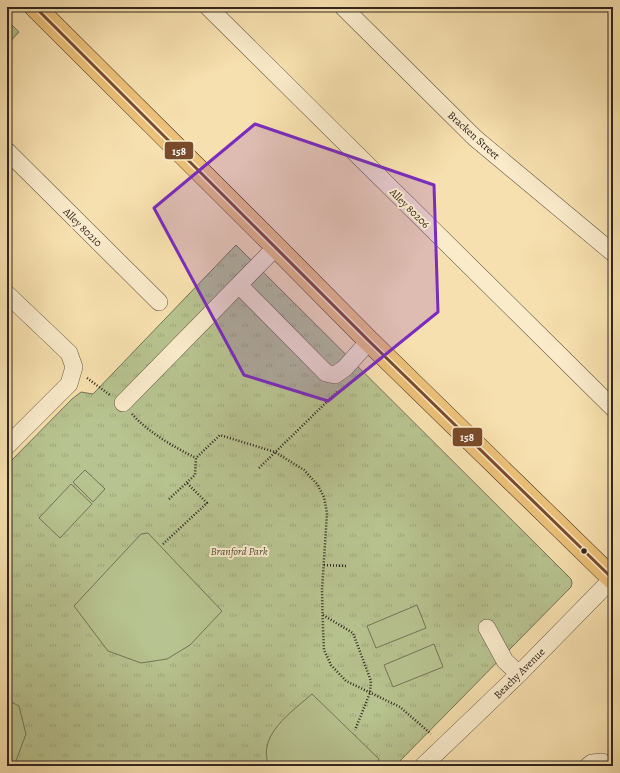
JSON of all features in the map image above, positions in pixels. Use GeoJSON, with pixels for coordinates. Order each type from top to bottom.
{"type":"FeatureCollection","features":[{"type":"Feature","properties":{"kind":"main road"},"geometry":{"type":"LineString","coordinates":[[35,7],[369,341],[613,579]]}},
{"type":"Feature","properties":{"kind":"street","name":"Alley 80206"},"geometry":{"type":"LineString","coordinates":[[208,7],[613,408]]}},
{"type":"Feature","properties":{"kind":"street","name":"Bracken Street"},"geometry":{"type":"LineString","coordinates":[[343,7],[475,138],[613,253]]}},
{"type":"Feature","properties":{"kind":"street","name":"Alley 80210"},"geometry":{"type":"LineString","coordinates":[[7,151],[159,302]]}},
{"type":"Feature","properties":{"kind":"street"},"geometry":{"type":"LineString","coordinates":[[122,403],[276,247]]}},
{"type":"Feature","properties":{"kind":"street"},"geometry":{"type":"LineString","coordinates":[[239,285],[326,373],[331,375],[338,374],[369,341]]}},
{"type":"Feature","properties":{"kind":"street"},"geometry":{"type":"LineString","coordinates":[[7,294],[69,353],[74,367],[69,384],[7,446]]}},
{"type":"Feature","properties":{"kind":"street","name":"Beachy Avenue"},"geometry":{"type":"LineString","coordinates":[[431,763],[613,579]]}},
{"type":"Feature","properties":{"kind":"street"},"geometry":{"type":"LineString","coordinates":[[487,628],[506,661],[519,674]]}},
{"type":"Feature","properties":{"kind":"street"},"geometry":{"type":"LineString","coordinates":[[588,766],[592,763],[602,762],[605,766]]}},
{"type":"Feature","properties":{"kind":"path"},"geometry":{"type":"LineString","coordinates":[[74,367],[96,386],[122,403],[140,423],[178,449],[196,458]]}},
{"type":"Feature","properties":{"kind":"path"},"geometry":{"type":"LineString","coordinates":[[259,468],[341,388]]}},
{"type":"Feature","properties":{"kind":"path"},"geometry":{"type":"LineString","coordinates":[[170,500],[195,475],[196,458],[220,435],[275,452],[304,470],[317,484],[324,497],[327,513],[322,590],[324,650],[331,665],[346,681],[400,706],[431,734]]}},
{"type":"Feature","properties":{"kind":"path"},"geometry":{"type":"LineString","coordinates":[[163,544],[207,503],[187,483]]}},
{"type":"Feature","properties":{"kind":"path"},"geometry":{"type":"LineString","coordinates":[[324,565],[346,566]]}},
{"type":"Feature","properties":{"kind":"path"},"geometry":{"type":"LineString","coordinates":[[323,615],[352,633],[371,681],[370,693],[355,730]]}},
{"type":"Feature","properties":{"kind":"highlighted area"},"geometry":{"type":"Polygon","coordinates":[[[255,124],[434,185],[438,312],[328,401],[244,375],[154,208],[255,124]]]}},
{"type":"Feature","properties":{"kind":"green space"},"geometry":{"type":"Polygon","coordinates":[[[7,20],[19,32],[7,45],[7,20]]]}},
{"type":"Feature","properties":{"kind":"green space","name":"Branford Park"},"geometry":{"type":"Polygon","coordinates":[[[236,245],[571,579],[571,587],[395,766],[7,766],[7,465],[72,399],[81,392],[93,394],[236,245]]]}},
{"type":"Feature","properties":{"kind":"green space"},"geometry":{"type":"Polygon","coordinates":[[[85,470],[105,489],[93,502],[73,482],[85,470]]]}},
{"type":"Feature","properties":{"kind":"green space"},"geometry":{"type":"Polygon","coordinates":[[[71,484],[92,504],[60,538],[39,518],[71,484]]]}},
{"type":"Feature","properties":{"kind":"green space"},"geometry":{"type":"Polygon","coordinates":[[[148,533],[222,611],[190,645],[167,659],[141,663],[108,651],[74,606],[141,534],[148,533]]]}},
{"type":"Feature","properties":{"kind":"green space"},"geometry":{"type":"Polygon","coordinates":[[[417,605],[426,628],[376,648],[367,626],[417,605]]]}},
{"type":"Feature","properties":{"kind":"green space"},"geometry":{"type":"Polygon","coordinates":[[[434,644],[443,667],[393,687],[384,665],[434,644]]]}},
{"type":"Feature","properties":{"kind":"green space"},"geometry":{"type":"Polygon","coordinates":[[[312,694],[379,759],[377,766],[269,766],[266,755],[272,734],[287,716],[312,694]]]}},
{"type":"Feature","properties":{"kind":"green space"},"geometry":{"type":"Polygon","coordinates":[[[7,700],[19,706],[26,734],[14,766],[7,766],[7,700]]]}},
{"type":"Feature","properties":{"kind":"transit line","name":"158"},"geometry":{"type":"LineString","coordinates":[[35,7],[369,341],[613,579]]}}]}
